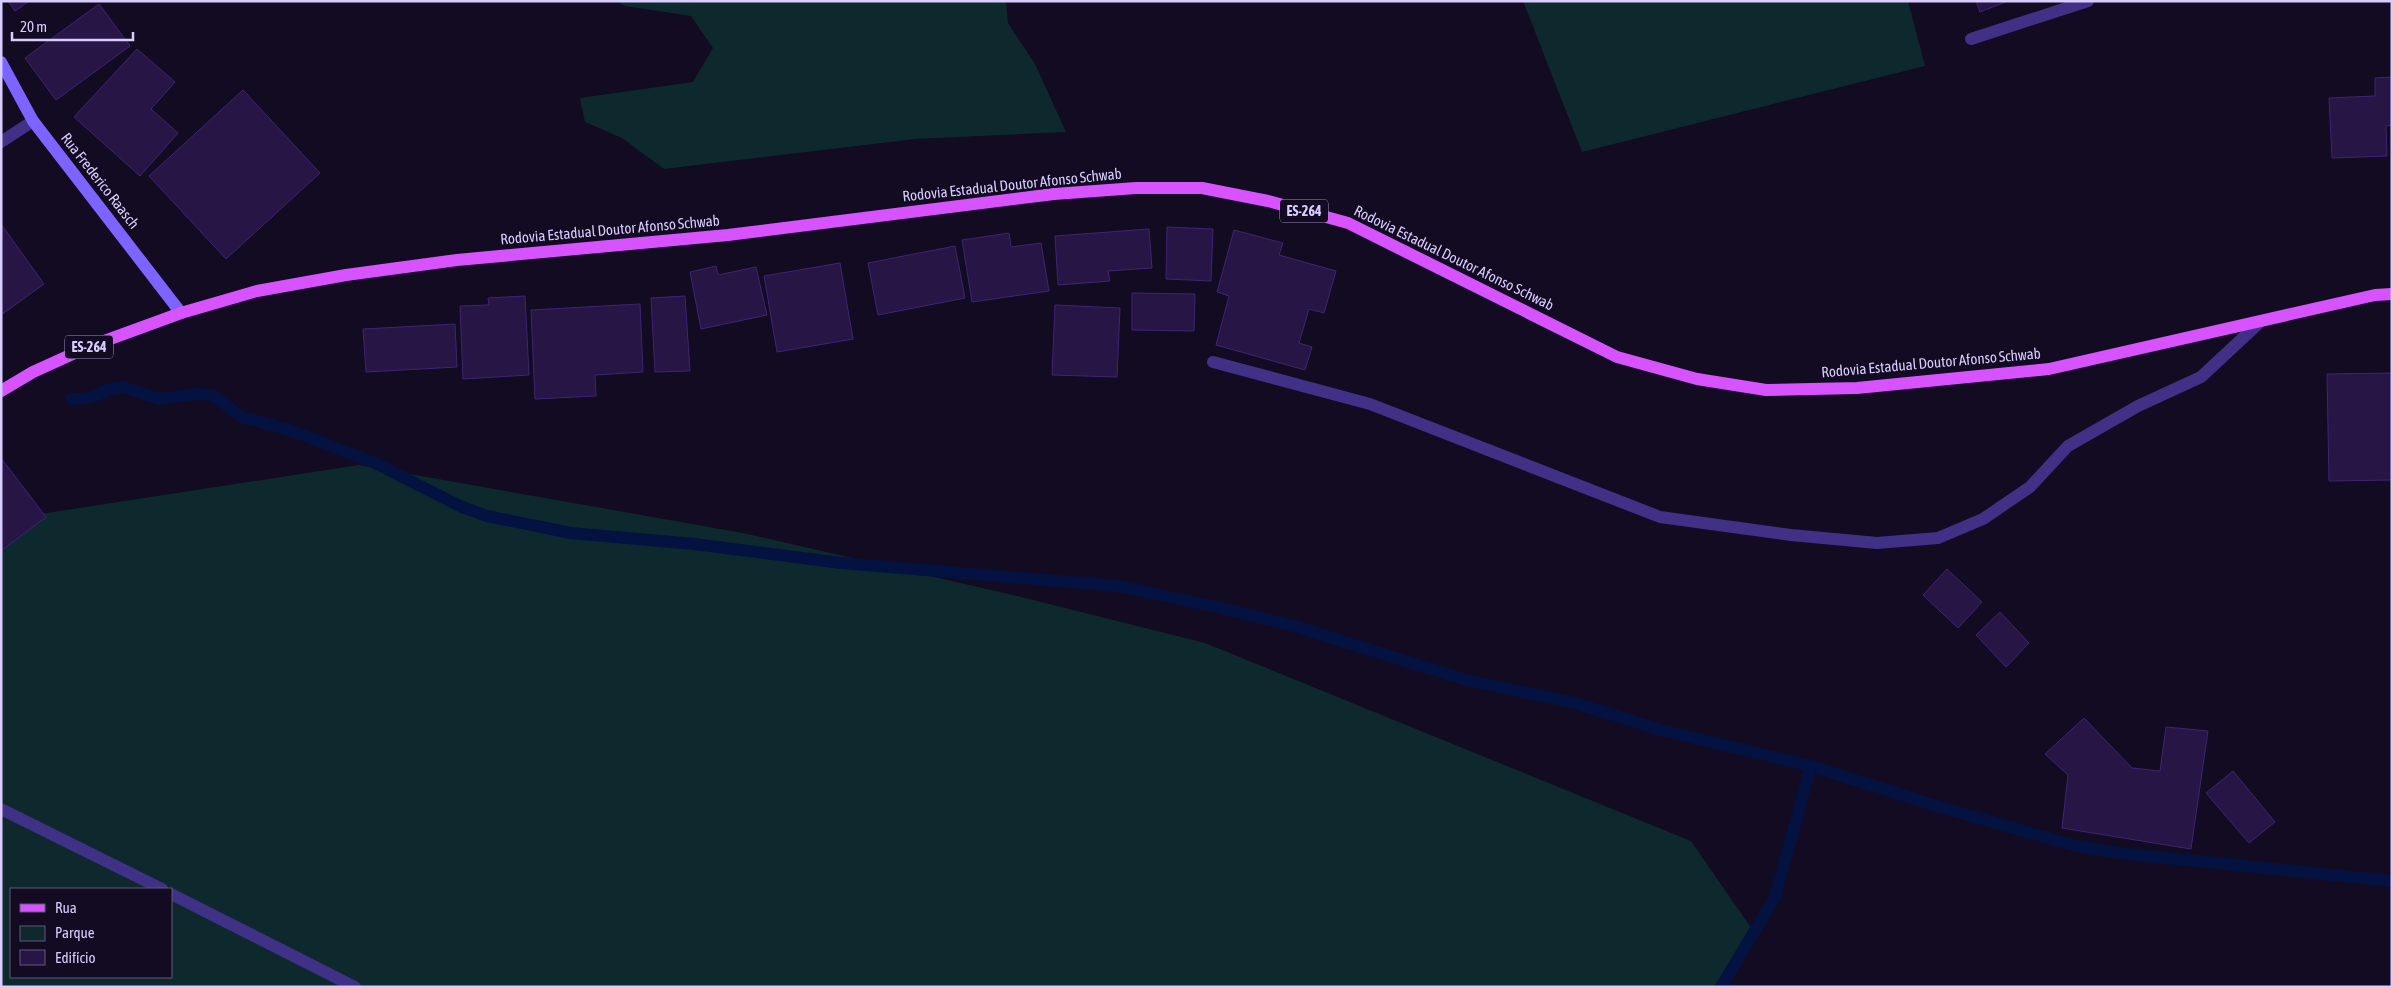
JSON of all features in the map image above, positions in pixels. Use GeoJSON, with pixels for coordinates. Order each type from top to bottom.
{"type":"FeatureCollection","features":[{"type":"Feature","properties":{"kind":"main road","name":"Rodovia Estadual Doutor Afonso Schwab"},"geometry":{"type":"LineString","coordinates":[[1,391],[33,372],[88,347],[181,313],[257,291],[346,275],[457,260],[728,235],[1054,194],[1136,188],[1202,188],[1268,201],[1348,223],[1617,357],[1697,379],[1766,390],[1857,388],[2049,369],[2375,295],[2392,294]]}},
{"type":"Feature","properties":{"kind":"street"},"geometry":{"type":"LineString","coordinates":[[1971,39],[2088,1]]}},
{"type":"Feature","properties":{"kind":"street","name":"Rua Frederico Raasch"},"geometry":{"type":"LineString","coordinates":[[1,62],[33,121],[181,313]]}},
{"type":"Feature","properties":{"kind":"street"},"geometry":{"type":"LineString","coordinates":[[1,142],[33,121]]}},
{"type":"Feature","properties":{"kind":"street"},"geometry":{"type":"LineString","coordinates":[[1213,362],[1370,404],[1660,517],[1791,535],[1877,544],[1938,538],[1983,519],[2030,487],[2068,446],[2138,406],[2201,376],[2260,322]]}},
{"type":"Feature","properties":{"kind":"street"},"geometry":{"type":"LineString","coordinates":[[1,809],[160,888]]}},
{"type":"Feature","properties":{"kind":"street"},"geometry":{"type":"LineString","coordinates":[[172,895],[355,987]]}},
{"type":"Feature","properties":{"kind":"green space"},"geometry":{"type":"Polygon","coordinates":[[[616,1],[1006,1],[1008,23],[1035,64],[1066,132],[915,139],[664,169],[622,138],[585,122],[580,98],[693,82],[713,48],[691,16],[625,6],[616,1]]]}},
{"type":"Feature","properties":{"kind":"green space"},"geometry":{"type":"Polygon","coordinates":[[[1523,1],[1908,1],[1925,66],[1582,152],[1523,1]]]}},
{"type":"Feature","properties":{"kind":"green space"},"geometry":{"type":"Polygon","coordinates":[[[359,465],[743,533],[1017,596],[1205,643],[1691,841],[1756,935],[1720,987],[1,987],[1,520],[359,465]]]}},
{"type":"Feature","properties":{"kind":"building"},"geometry":{"type":"Polygon","coordinates":[[[8,1],[29,1],[15,11],[8,1]]]}},
{"type":"Feature","properties":{"kind":"building"},"geometry":{"type":"Polygon","coordinates":[[[1976,1],[2008,1],[1980,12],[1976,1]]]}},
{"type":"Feature","properties":{"kind":"building"},"geometry":{"type":"Polygon","coordinates":[[[99,4],[130,46],[56,100],[25,58],[99,4]]]}},
{"type":"Feature","properties":{"kind":"building"},"geometry":{"type":"Polygon","coordinates":[[[137,49],[175,82],[151,109],[178,133],[140,176],[74,117],[137,49]]]}},
{"type":"Feature","properties":{"kind":"building"},"geometry":{"type":"Polygon","coordinates":[[[2392,77],[2392,125],[2386,126],[2387,156],[2332,158],[2329,98],[2375,96],[2375,78],[2392,77]]]}},
{"type":"Feature","properties":{"kind":"building"},"geometry":{"type":"Polygon","coordinates":[[[243,90],[320,173],[226,259],[149,176],[243,90]]]}},
{"type":"Feature","properties":{"kind":"building"},"geometry":{"type":"Polygon","coordinates":[[[1,224],[44,284],[1,315],[1,224]]]}},
{"type":"Feature","properties":{"kind":"building"},"geometry":{"type":"Polygon","coordinates":[[[1167,227],[1213,229],[1211,281],[1166,279],[1167,227]]]}},
{"type":"Feature","properties":{"kind":"building"},"geometry":{"type":"Polygon","coordinates":[[[1149,229],[1152,268],[1108,271],[1110,281],[1058,285],[1055,236],[1149,229]]]}},
{"type":"Feature","properties":{"kind":"building"},"geometry":{"type":"Polygon","coordinates":[[[1234,230],[1283,243],[1279,255],[1336,271],[1324,313],[1309,309],[1299,343],[1312,347],[1305,370],[1216,345],[1229,296],[1217,292],[1234,230]]]}},
{"type":"Feature","properties":{"kind":"building"},"geometry":{"type":"Polygon","coordinates":[[[1009,233],[1011,247],[1041,243],[1049,291],[972,302],[962,240],[1009,233]]]}},
{"type":"Feature","properties":{"kind":"building"},"geometry":{"type":"Polygon","coordinates":[[[955,246],[965,298],[878,315],[868,263],[955,246]]]}},
{"type":"Feature","properties":{"kind":"building"},"geometry":{"type":"Polygon","coordinates":[[[840,263],[853,339],[777,352],[764,276],[840,263]]]}},
{"type":"Feature","properties":{"kind":"building"},"geometry":{"type":"Polygon","coordinates":[[[716,266],[718,275],[756,267],[767,315],[701,329],[690,272],[716,266]]]}},
{"type":"Feature","properties":{"kind":"building"},"geometry":{"type":"Polygon","coordinates":[[[1132,293],[1195,294],[1194,331],[1132,330],[1132,293]]]}},
{"type":"Feature","properties":{"kind":"building"},"geometry":{"type":"Polygon","coordinates":[[[525,296],[529,375],[463,379],[460,306],[489,305],[488,298],[525,296]]]}},
{"type":"Feature","properties":{"kind":"building"},"geometry":{"type":"Polygon","coordinates":[[[685,296],[690,371],[655,372],[651,298],[685,296]]]}},
{"type":"Feature","properties":{"kind":"building"},"geometry":{"type":"Polygon","coordinates":[[[640,304],[643,372],[595,375],[596,396],[535,399],[531,310],[640,304]]]}},
{"type":"Feature","properties":{"kind":"building"},"geometry":{"type":"Polygon","coordinates":[[[1055,305],[1120,308],[1117,377],[1052,375],[1055,305]]]}},
{"type":"Feature","properties":{"kind":"building"},"geometry":{"type":"Polygon","coordinates":[[[455,324],[457,367],[366,372],[363,329],[455,324]]]}},
{"type":"Feature","properties":{"kind":"building"},"geometry":{"type":"Polygon","coordinates":[[[2392,373],[2392,480],[2329,481],[2327,374],[2392,373]]]}},
{"type":"Feature","properties":{"kind":"building"},"geometry":{"type":"Polygon","coordinates":[[[1,458],[46,517],[2,550],[1,548],[1,458]]]}},
{"type":"Feature","properties":{"kind":"building"},"geometry":{"type":"Polygon","coordinates":[[[1947,569],[1982,602],[1958,628],[1923,595],[1947,569]]]}},
{"type":"Feature","properties":{"kind":"building"},"geometry":{"type":"Polygon","coordinates":[[[2000,612],[2029,643],[2006,667],[1976,635],[2000,612]]]}},
{"type":"Feature","properties":{"kind":"building"},"geometry":{"type":"Polygon","coordinates":[[[2084,718],[2132,768],[2160,771],[2166,727],[2208,731],[2191,849],[2062,828],[2068,775],[2045,754],[2084,718]]]}},
{"type":"Feature","properties":{"kind":"building"},"geometry":{"type":"Polygon","coordinates":[[[2233,771],[2275,822],[2249,843],[2206,793],[2233,771]]]}},
{"type":"Feature","properties":{"kind":"waterway"},"geometry":{"type":"LineString","coordinates":[[72,399],[90,398],[107,390],[123,387],[159,399],[196,394],[212,395],[242,417],[289,430],[373,462],[462,507],[487,516],[571,533],[694,544],[841,563],[1118,586],[1294,626],[1466,680],[1575,703],[1661,730],[1811,766],[1940,807],[2076,846],[2128,854],[2392,881]]}},
{"type":"Feature","properties":{"kind":"waterway"},"geometry":{"type":"LineString","coordinates":[[1721,987],[1775,897],[1811,766]]}}]}
